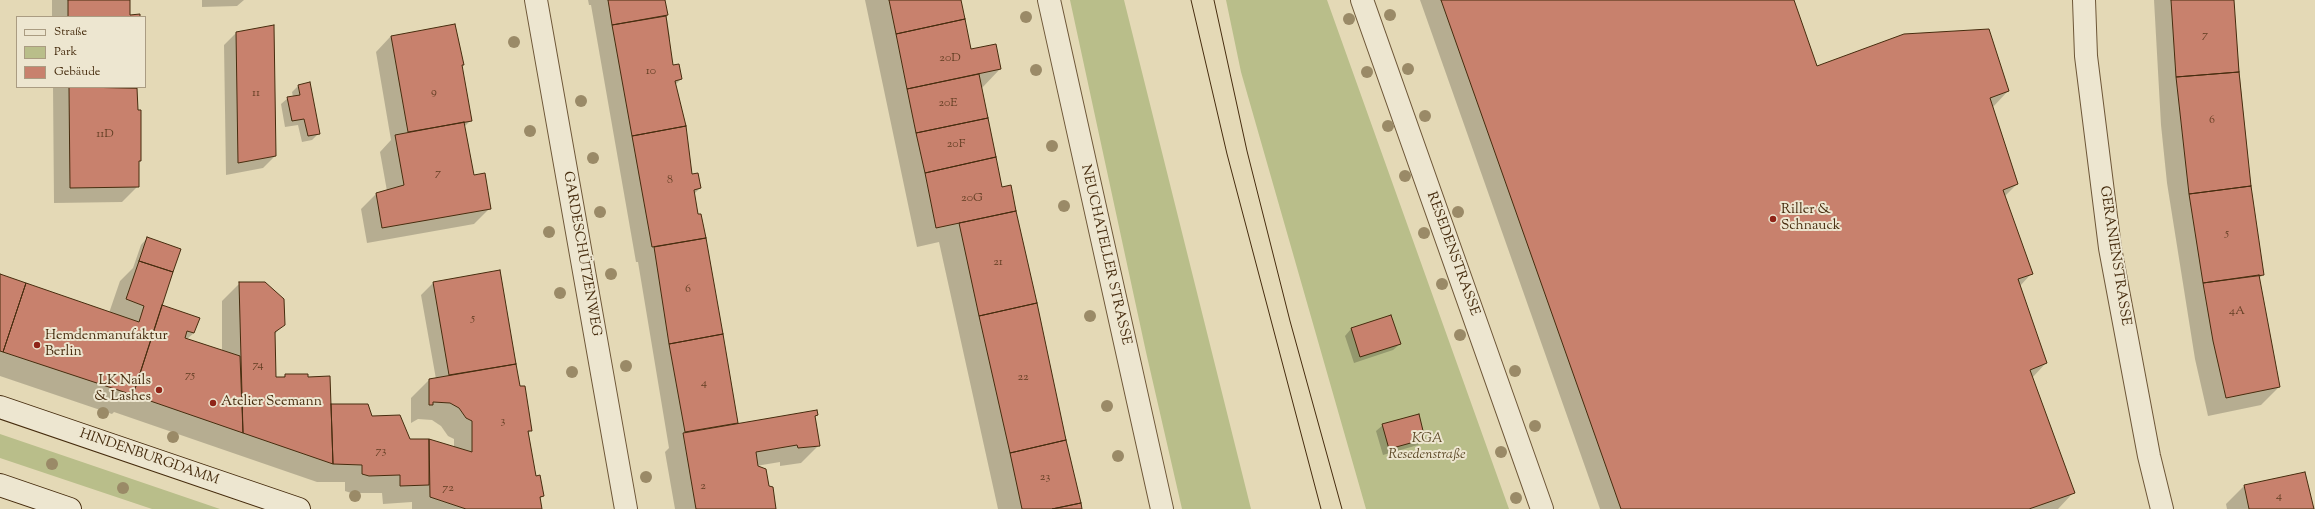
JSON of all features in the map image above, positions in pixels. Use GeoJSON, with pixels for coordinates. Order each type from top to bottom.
{"type":"FeatureCollection","features":[{"type":"Feature","properties":{"kind":"street","name":"GARDESCHÜTZENWEG"},"geometry":{"type":"LineString","coordinates":[[536,0],[626,509]]}},
{"type":"Feature","properties":{"kind":"street","name":"NEUCHATELLER STRASSE"},"geometry":{"type":"LineString","coordinates":[[1049,0],[1162,509]]}},
{"type":"Feature","properties":{"kind":"street","name":"RESEDENSTRASSE"},"geometry":{"type":"LineString","coordinates":[[1362,0],[1542,509]]}},
{"type":"Feature","properties":{"kind":"street","name":"GERANIENSTRASSE"},"geometry":{"type":"LineString","coordinates":[[2084,0],[2086,56],[2110,248],[2149,456],[2162,509]]}},
{"type":"Feature","properties":{"kind":"street","name":"HINDENBURGDAMM"},"geometry":{"type":"LineString","coordinates":[[0,407],[299,509]]}},
{"type":"Feature","properties":{"kind":"street"},"geometry":{"type":"LineString","coordinates":[[0,485],[70,509]]}},
{"type":"Feature","properties":{"kind":"green space"},"geometry":{"type":"Polygon","coordinates":[[[1070,0],[1124,0],[1251,509],[1182,509],[1146,352],[1070,0]]]}},
{"type":"Feature","properties":{"kind":"green space","name":"KGA Resedenstraße"},"geometry":{"type":"Polygon","coordinates":[[[1226,0],[1327,0],[1509,509],[1366,509],[1241,72],[1226,0]]]}},
{"type":"Feature","properties":{"kind":"green space"},"geometry":{"type":"Polygon","coordinates":[[[0,434],[220,509],[152,509],[0,458],[0,434]]]}},
{"type":"Feature","properties":{"kind":"building"},"geometry":{"type":"Polygon","coordinates":[[[68,0],[130,0],[130,15],[140,14],[140,16],[68,16],[68,0]]]}},
{"type":"Feature","properties":{"kind":"building"},"geometry":{"type":"Polygon","coordinates":[[[608,0],[665,0],[668,15],[612,25],[608,0]]]}},
{"type":"Feature","properties":{"kind":"building"},"geometry":{"type":"Polygon","coordinates":[[[889,0],[961,0],[965,19],[896,34],[889,0]]]}},
{"type":"Feature","properties":{"kind":"building","name":"Riller & Schnauck"},"geometry":{"type":"Polygon","coordinates":[[[1441,0],[1794,0],[1817,66],[1904,34],[1989,29],[2009,91],[1990,98],[2018,184],[2003,190],[2033,274],[2018,279],[2047,363],[2030,370],[2075,493],[2029,509],[1621,509],[1441,0]]]}},
{"type":"Feature","properties":{"kind":"building"},"geometry":{"type":"Polygon","coordinates":[[[2171,0],[2234,0],[2239,72],[2176,77],[2171,0]]]}},
{"type":"Feature","properties":{"kind":"building"},"geometry":{"type":"Polygon","coordinates":[[[666,16],[673,65],[679,64],[682,79],[675,81],[686,126],[632,136],[612,25],[666,16]]]}},
{"type":"Feature","properties":{"kind":"building"},"geometry":{"type":"Polygon","coordinates":[[[965,19],[971,49],[996,44],[1001,69],[907,89],[896,34],[965,19]]]}},
{"type":"Feature","properties":{"kind":"building"},"geometry":{"type":"Polygon","coordinates":[[[455,24],[464,65],[462,65],[472,121],[408,132],[391,36],[455,24]]]}},
{"type":"Feature","properties":{"kind":"building"},"geometry":{"type":"Polygon","coordinates":[[[274,25],[276,156],[238,163],[236,32],[274,25]]]}},
{"type":"Feature","properties":{"kind":"building"},"geometry":{"type":"Polygon","coordinates":[[[2239,72],[2251,186],[2189,194],[2176,77],[2239,72]]]}},
{"type":"Feature","properties":{"kind":"building"},"geometry":{"type":"Polygon","coordinates":[[[979,74],[988,118],[916,133],[907,89],[979,74]]]}},
{"type":"Feature","properties":{"kind":"building"},"geometry":{"type":"Polygon","coordinates":[[[310,82],[320,134],[308,136],[304,119],[292,121],[287,97],[300,95],[298,85],[310,82]]]}},
{"type":"Feature","properties":{"kind":"building"},"geometry":{"type":"Polygon","coordinates":[[[69,88],[137,88],[138,110],[141,110],[141,161],[139,161],[139,187],[70,188],[69,88]]]}},
{"type":"Feature","properties":{"kind":"building"},"geometry":{"type":"Polygon","coordinates":[[[988,118],[996,157],[925,173],[916,133],[988,118]]]}},
{"type":"Feature","properties":{"kind":"building"},"geometry":{"type":"Polygon","coordinates":[[[464,122],[474,175],[485,173],[491,209],[382,228],[376,193],[404,185],[395,135],[464,122]]]}},
{"type":"Feature","properties":{"kind":"building"},"geometry":{"type":"Polygon","coordinates":[[[686,126],[692,174],[698,173],[701,188],[694,190],[698,214],[701,214],[706,238],[652,247],[632,136],[686,126]]]}},
{"type":"Feature","properties":{"kind":"building"},"geometry":{"type":"Polygon","coordinates":[[[996,157],[1002,187],[1011,185],[1016,211],[936,228],[925,173],[996,157]]]}},
{"type":"Feature","properties":{"kind":"building"},"geometry":{"type":"Polygon","coordinates":[[[2251,186],[2264,275],[2203,283],[2189,194],[2251,186]]]}},
{"type":"Feature","properties":{"kind":"building"},"geometry":{"type":"Polygon","coordinates":[[[1016,211],[1037,303],[979,316],[959,223],[1016,211]]]}},
{"type":"Feature","properties":{"kind":"building"},"geometry":{"type":"Polygon","coordinates":[[[147,237],[181,249],[173,272],[139,261],[147,237]]]}},
{"type":"Feature","properties":{"kind":"building"},"geometry":{"type":"Polygon","coordinates":[[[706,238],[723,334],[669,344],[654,247],[706,238]]]}},
{"type":"Feature","properties":{"kind":"building"},"geometry":{"type":"Polygon","coordinates":[[[139,261],[173,272],[133,395],[3,352],[26,283],[139,322],[144,306],[126,299],[139,261]]]}},
{"type":"Feature","properties":{"kind":"building"},"geometry":{"type":"Polygon","coordinates":[[[500,270],[516,364],[449,375],[433,282],[500,270]]]}},
{"type":"Feature","properties":{"kind":"building"},"geometry":{"type":"Polygon","coordinates":[[[0,274],[26,283],[3,352],[0,351],[0,274]]]}},
{"type":"Feature","properties":{"kind":"building"},"geometry":{"type":"Polygon","coordinates":[[[2259,275],[2280,387],[2226,398],[2213,341],[2203,283],[2259,275]]]}},
{"type":"Feature","properties":{"kind":"building"},"geometry":{"type":"Polygon","coordinates":[[[239,282],[265,282],[284,299],[285,325],[275,332],[276,377],[285,377],[285,374],[308,374],[308,377],[330,376],[333,464],[243,433],[239,282]]]}},
{"type":"Feature","properties":{"kind":"building"},"geometry":{"type":"Polygon","coordinates":[[[1037,303],[1066,440],[1010,453],[979,316],[1037,303]]]}},
{"type":"Feature","properties":{"kind":"building"},"geometry":{"type":"Polygon","coordinates":[[[162,305],[200,318],[194,333],[187,331],[185,338],[240,356],[243,433],[133,395],[162,305]]]}},
{"type":"Feature","properties":{"kind":"building"},"geometry":{"type":"Polygon","coordinates":[[[1391,315],[1401,344],[1360,357],[1351,328],[1391,315]]]}},
{"type":"Feature","properties":{"kind":"building"},"geometry":{"type":"Polygon","coordinates":[[[723,334],[738,423],[685,432],[669,344],[723,334]]]}},
{"type":"Feature","properties":{"kind":"building"},"geometry":{"type":"Polygon","coordinates":[[[516,364],[520,386],[525,386],[532,431],[528,431],[536,476],[540,475],[544,496],[540,497],[542,509],[466,509],[430,497],[429,439],[472,452],[472,421],[466,418],[459,408],[450,403],[433,402],[433,405],[429,405],[429,379],[516,364]]]}},
{"type":"Feature","properties":{"kind":"building"},"geometry":{"type":"Polygon","coordinates":[[[331,404],[368,404],[372,416],[400,415],[410,439],[429,439],[429,485],[400,486],[400,475],[369,476],[362,474],[362,465],[333,464],[331,404]]]}},
{"type":"Feature","properties":{"kind":"building"},"geometry":{"type":"Polygon","coordinates":[[[817,410],[818,415],[815,416],[820,446],[798,448],[797,445],[756,452],[758,466],[766,469],[769,486],[773,487],[776,509],[696,509],[683,433],[817,410]]]}},
{"type":"Feature","properties":{"kind":"building"},"geometry":{"type":"Polygon","coordinates":[[[1419,414],[1425,439],[1389,449],[1382,424],[1419,414]]]}},
{"type":"Feature","properties":{"kind":"building"},"geometry":{"type":"Polygon","coordinates":[[[1066,440],[1081,503],[1052,509],[1022,509],[1010,453],[1066,440]]]}},
{"type":"Feature","properties":{"kind":"building"},"geometry":{"type":"Polygon","coordinates":[[[2305,472],[2314,509],[2249,509],[2244,485],[2305,472]]]}},
{"type":"Feature","properties":{"kind":"building"},"geometry":{"type":"Polygon","coordinates":[[[1081,503],[1082,509],[1052,509],[1081,503]]]}},
{"type":"Feature","properties":{"kind":"tram line"},"geometry":{"type":"LineString","coordinates":[[1191,0],[1227,154],[1321,509]]}},
{"type":"Feature","properties":{"kind":"tram line"},"geometry":{"type":"LineString","coordinates":[[1214,0],[1247,151],[1290,321],[1342,509]]}},
{"type":"Feature","properties":{"kind":"place","name":"Riller & Schnauck"},"geometry":{"type":"Point","coordinates":[1773,219]}},
{"type":"Feature","properties":{"kind":"place","name":"Hemdenmanufaktur Berlin"},"geometry":{"type":"Point","coordinates":[37,345]}},
{"type":"Feature","properties":{"kind":"place","name":"LK Nails & Lashes"},"geometry":{"type":"Point","coordinates":[159,390]}},
{"type":"Feature","properties":{"kind":"place","name":"Atelier Seemann"},"geometry":{"type":"Point","coordinates":[213,403]}}]}
